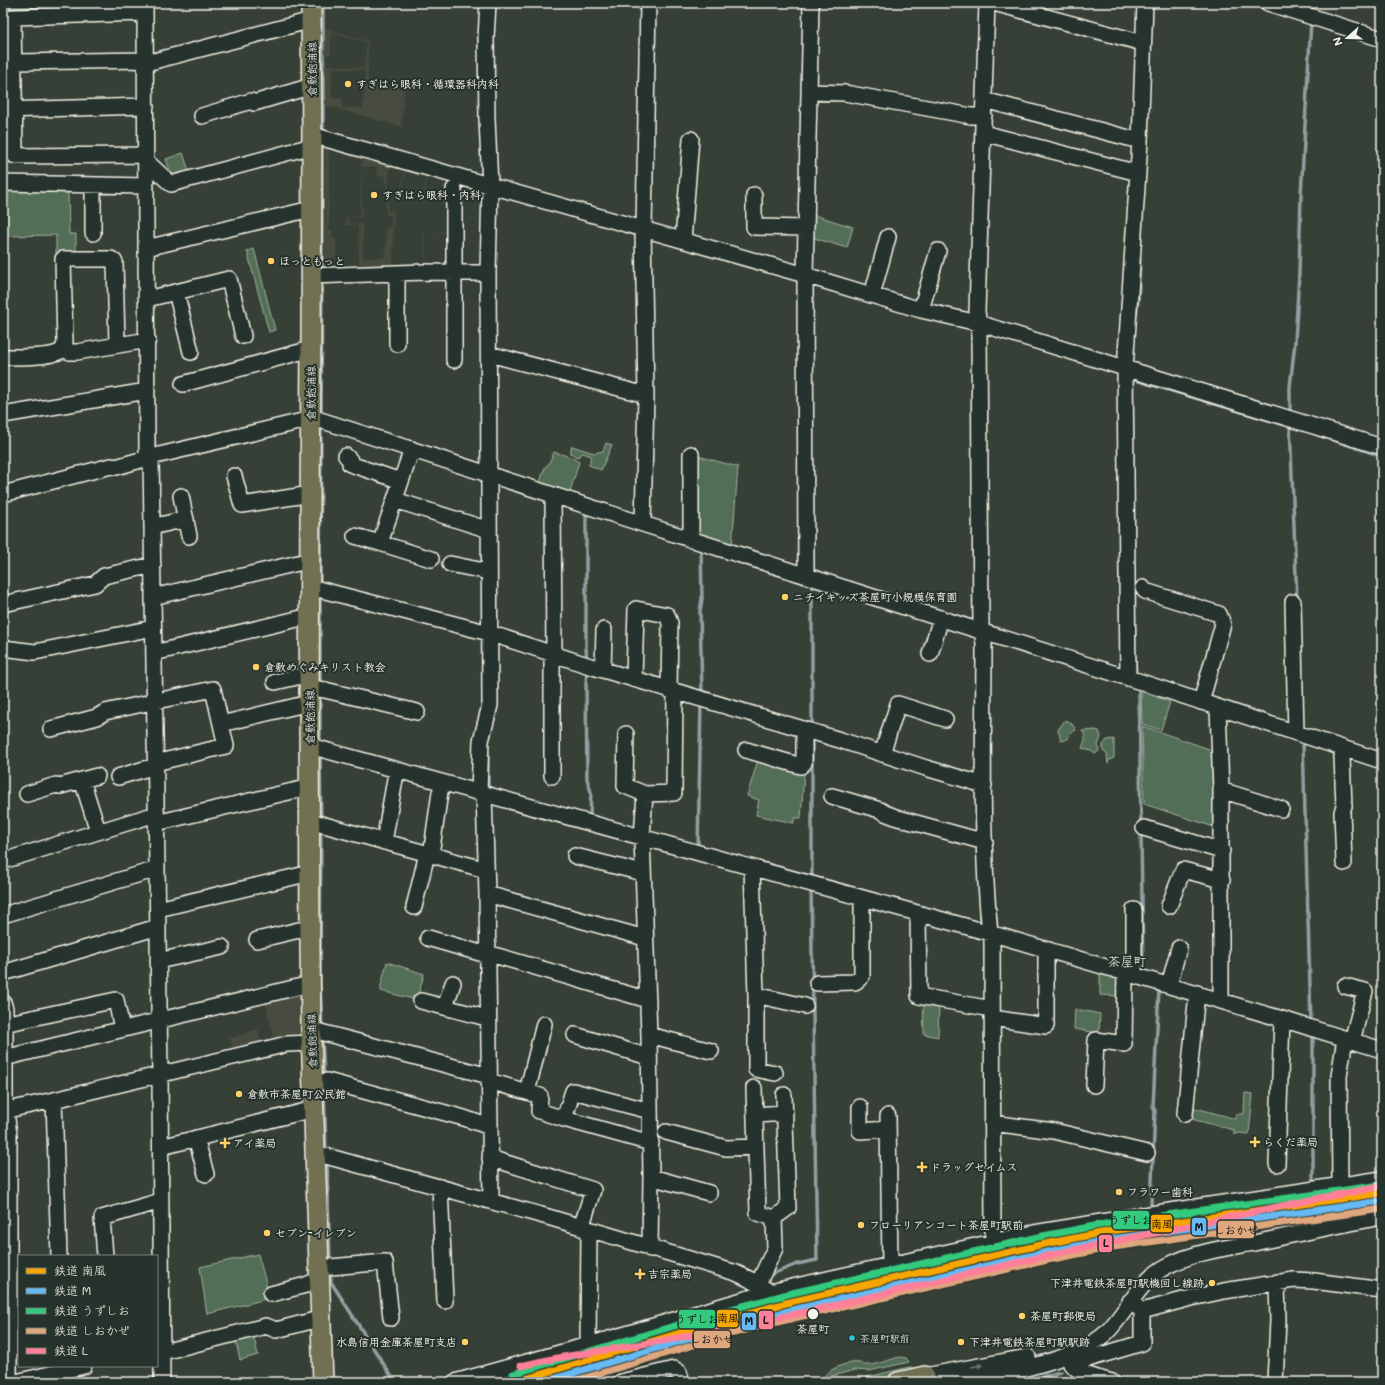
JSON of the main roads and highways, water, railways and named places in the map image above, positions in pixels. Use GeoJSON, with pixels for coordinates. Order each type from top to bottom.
{"type":"FeatureCollection","features":[{"type":"Feature","properties":{"kind":"main road","name":"倉敷飽浦線"},"geometry":{"type":"LineString","coordinates":[[311,11],[311,209],[319,275],[311,350],[311,560],[317,589],[310,616],[317,748],[310,787],[317,824],[310,873],[310,984],[317,1035],[320,1082],[314,1109],[323,1155],[325,1270],[321,1322],[323,1382]]}},
{"type":"Feature","properties":{"kind":"main road"},"geometry":{"type":"LineString","coordinates":[[898,1382],[925,1379]]}},
{"type":"Feature","properties":{"kind":"waterway"},"geometry":{"type":"LineString","coordinates":[[323,3],[323,132]]}},
{"type":"Feature","properties":{"kind":"waterway"},"geometry":{"type":"LineString","coordinates":[[1249,3],[1266,8]]}},
{"type":"Feature","properties":{"kind":"waterway"},"geometry":{"type":"LineString","coordinates":[[1290,414],[1290,387],[1295,342],[1299,274],[1301,195],[1311,20]]}},
{"type":"Feature","properties":{"kind":"waterway"},"geometry":{"type":"LineString","coordinates":[[322,145],[322,272]]}},
{"type":"Feature","properties":{"kind":"waterway"},"geometry":{"type":"LineString","coordinates":[[1136,316],[1140,260]]}},
{"type":"Feature","properties":{"kind":"waterway"},"geometry":{"type":"LineString","coordinates":[[321,413],[322,280]]}},
{"type":"Feature","properties":{"kind":"waterway"},"geometry":{"type":"LineString","coordinates":[[1132,379],[1286,425]]}},
{"type":"Feature","properties":{"kind":"waterway"},"geometry":{"type":"LineString","coordinates":[[1290,425],[1297,601]]}},
{"type":"Feature","properties":{"kind":"waterway"},"geometry":{"type":"LineString","coordinates":[[320,586],[321,428]]}},
{"type":"Feature","properties":{"kind":"waterway"},"geometry":{"type":"LineString","coordinates":[[1315,434],[1382,456]]}},
{"type":"Feature","properties":{"kind":"waterway"},"geometry":{"type":"LineString","coordinates":[[154,435],[155,451]]}},
{"type":"Feature","properties":{"kind":"waterway"},"geometry":{"type":"LineString","coordinates":[[586,513],[587,662]]}},
{"type":"Feature","properties":{"kind":"waterway"},"geometry":{"type":"LineString","coordinates":[[701,549],[702,599],[700,611],[702,695]]}},
{"type":"Feature","properties":{"kind":"waterway"},"geometry":{"type":"LineString","coordinates":[[812,582],[812,728]]}},
{"type":"Feature","properties":{"kind":"waterway"},"geometry":{"type":"LineString","coordinates":[[320,594],[320,686]]}},
{"type":"Feature","properties":{"kind":"waterway"},"geometry":{"type":"LineString","coordinates":[[1135,657],[1136,677]]}},
{"type":"Feature","properties":{"kind":"waterway"},"geometry":{"type":"LineString","coordinates":[[587,670],[587,779],[591,792],[590,814]]}},
{"type":"Feature","properties":{"kind":"waterway"},"geometry":{"type":"LineString","coordinates":[[1139,689],[1143,973]]}},
{"type":"Feature","properties":{"kind":"waterway"},"geometry":{"type":"LineString","coordinates":[[320,694],[320,746]]}},
{"type":"Feature","properties":{"kind":"waterway"},"geometry":{"type":"LineString","coordinates":[[698,846],[701,703]]}},
{"type":"Feature","properties":{"kind":"waterway"},"geometry":{"type":"LineString","coordinates":[[812,736],[812,880]]}},
{"type":"Feature","properties":{"kind":"waterway"},"geometry":{"type":"LineString","coordinates":[[1301,738],[1303,742],[1311,1023]]}},
{"type":"Feature","properties":{"kind":"waterway"},"geometry":{"type":"LineString","coordinates":[[320,752],[321,820]]}},
{"type":"Feature","properties":{"kind":"waterway"},"geometry":{"type":"LineString","coordinates":[[488,753],[488,788]]}},
{"type":"Feature","properties":{"kind":"waterway"},"geometry":{"type":"LineString","coordinates":[[321,828],[320,984],[322,1027]]}},
{"type":"Feature","properties":{"kind":"waterway"},"geometry":{"type":"LineString","coordinates":[[770,1275],[797,1264],[817,1260],[811,888]]}},
{"type":"Feature","properties":{"kind":"waterway"},"geometry":{"type":"LineString","coordinates":[[981,906],[981,926]]}},
{"type":"Feature","properties":{"kind":"waterway"},"geometry":{"type":"LineString","coordinates":[[1151,1204],[1155,1111],[1153,1106],[1159,989]]}},
{"type":"Feature","properties":{"kind":"waterway"},"geometry":{"type":"LineString","coordinates":[[322,1036],[324,1077]]}},
{"type":"Feature","properties":{"kind":"waterway"},"geometry":{"type":"LineString","coordinates":[[1313,1038],[1313,1181]]}},
{"type":"Feature","properties":{"kind":"waterway"},"geometry":{"type":"LineString","coordinates":[[324,1086],[326,1151]]}},
{"type":"Feature","properties":{"kind":"waterway"},"geometry":{"type":"LineString","coordinates":[[327,1160],[330,1263]]}},
{"type":"Feature","properties":{"kind":"waterway"},"geometry":{"type":"LineString","coordinates":[[331,1272],[331,1282],[395,1382]]}},
{"type":"Feature","properties":{"kind":"waterway"},"geometry":{"type":"LineString","coordinates":[[521,1371],[546,1366],[606,1348]]}},
{"type":"Feature","properties":{"kind":"waterway"},"geometry":{"type":"LineString","coordinates":[[1019,1382],[1061,1372]]}},
{"type":"Feature","properties":{"kind":"rail line","name":"うずしお"},"geometry":{"type":"LineString","coordinates":[[513,1374],[728,1310],[788,1294],[1043,1236],[1110,1223],[1381,1185]]}},
{"type":"Feature","properties":{"kind":"rail line","name":"L"},"geometry":{"type":"LineString","coordinates":[[521,1366],[557,1358],[667,1340],[811,1311],[1050,1255],[1379,1187]]}},
{"type":"Feature","properties":{"kind":"rail line","name":"南風"},"geometry":{"type":"LineString","coordinates":[[515,1382],[730,1318],[790,1302],[1045,1244],[1111,1231],[1382,1193]]}},
{"type":"Feature","properties":{"kind":"rail line","name":"M"},"geometry":{"type":"LineString","coordinates":[[543,1382],[732,1326],[792,1310],[1047,1252],[1112,1239],[1382,1201]]}},
{"type":"Feature","properties":{"kind":"rail line","name":"しおかぜ"},"geometry":{"type":"LineString","coordinates":[[571,1382],[734,1333],[1048,1260],[1114,1247],[1382,1209]]}},
{"type":"Feature","properties":{"kind":"place","name":"すぎはら眼科・循環器科内科"},"geometry":{"type":"Point","coordinates":[348,84]}},
{"type":"Feature","properties":{"kind":"place","name":"すぎはら眼科・内科"},"geometry":{"type":"Point","coordinates":[374,195]}},
{"type":"Feature","properties":{"kind":"place","name":"ほっともっと"},"geometry":{"type":"Point","coordinates":[271,261]}},
{"type":"Feature","properties":{"kind":"place","name":"ニチイキッズ茶屋町小規模保育園"},"geometry":{"type":"Point","coordinates":[785,597]}},
{"type":"Feature","properties":{"kind":"place","name":"倉敷めぐみキリスト教会"},"geometry":{"type":"Point","coordinates":[256,667]}},
{"type":"Feature","properties":{"kind":"place","name":"倉敷市茶屋町公民館"},"geometry":{"type":"Point","coordinates":[239,1094]}},
{"type":"Feature","properties":{"kind":"place","name":"らくだ薬局"},"geometry":{"type":"Point","coordinates":[1255,1142]}},
{"type":"Feature","properties":{"kind":"place","name":"アイ薬局"},"geometry":{"type":"Point","coordinates":[225,1143]}},
{"type":"Feature","properties":{"kind":"place","name":"ドラッグセイムス"},"geometry":{"type":"Point","coordinates":[922,1167]}},
{"type":"Feature","properties":{"kind":"place","name":"フラワー歯科"},"geometry":{"type":"Point","coordinates":[1119,1192]}},
{"type":"Feature","properties":{"kind":"place","name":"フローリアンコート茶屋町駅前"},"geometry":{"type":"Point","coordinates":[861,1225]}},
{"type":"Feature","properties":{"kind":"place","name":"セブン-イレブン"},"geometry":{"type":"Point","coordinates":[267,1233]}},
{"type":"Feature","properties":{"kind":"place","name":"吉宗薬局"},"geometry":{"type":"Point","coordinates":[640,1274]}},
{"type":"Feature","properties":{"kind":"place","name":"下津井電鉄茶屋町駅機回し線跡"},"geometry":{"type":"Point","coordinates":[1212,1283]}},
{"type":"Feature","properties":{"kind":"place","name":"茶屋町"},"geometry":{"type":"Point","coordinates":[813,1314]}},
{"type":"Feature","properties":{"kind":"place","name":"茶屋町郵便局"},"geometry":{"type":"Point","coordinates":[1022,1316]}},
{"type":"Feature","properties":{"kind":"place","name":"茶屋町駅前"},"geometry":{"type":"Point","coordinates":[852,1338]}},
{"type":"Feature","properties":{"kind":"place","name":"水島信用金庫茶屋町支店"},"geometry":{"type":"Point","coordinates":[465,1342]}},
{"type":"Feature","properties":{"kind":"place","name":"下津井電鉄茶屋町駅駅跡"},"geometry":{"type":"Point","coordinates":[961,1342]}},
{"type":"Feature","properties":{"kind":"district","name":"茶屋町"},"geometry":{"type":"Point","coordinates":[1127,961]}}]}
